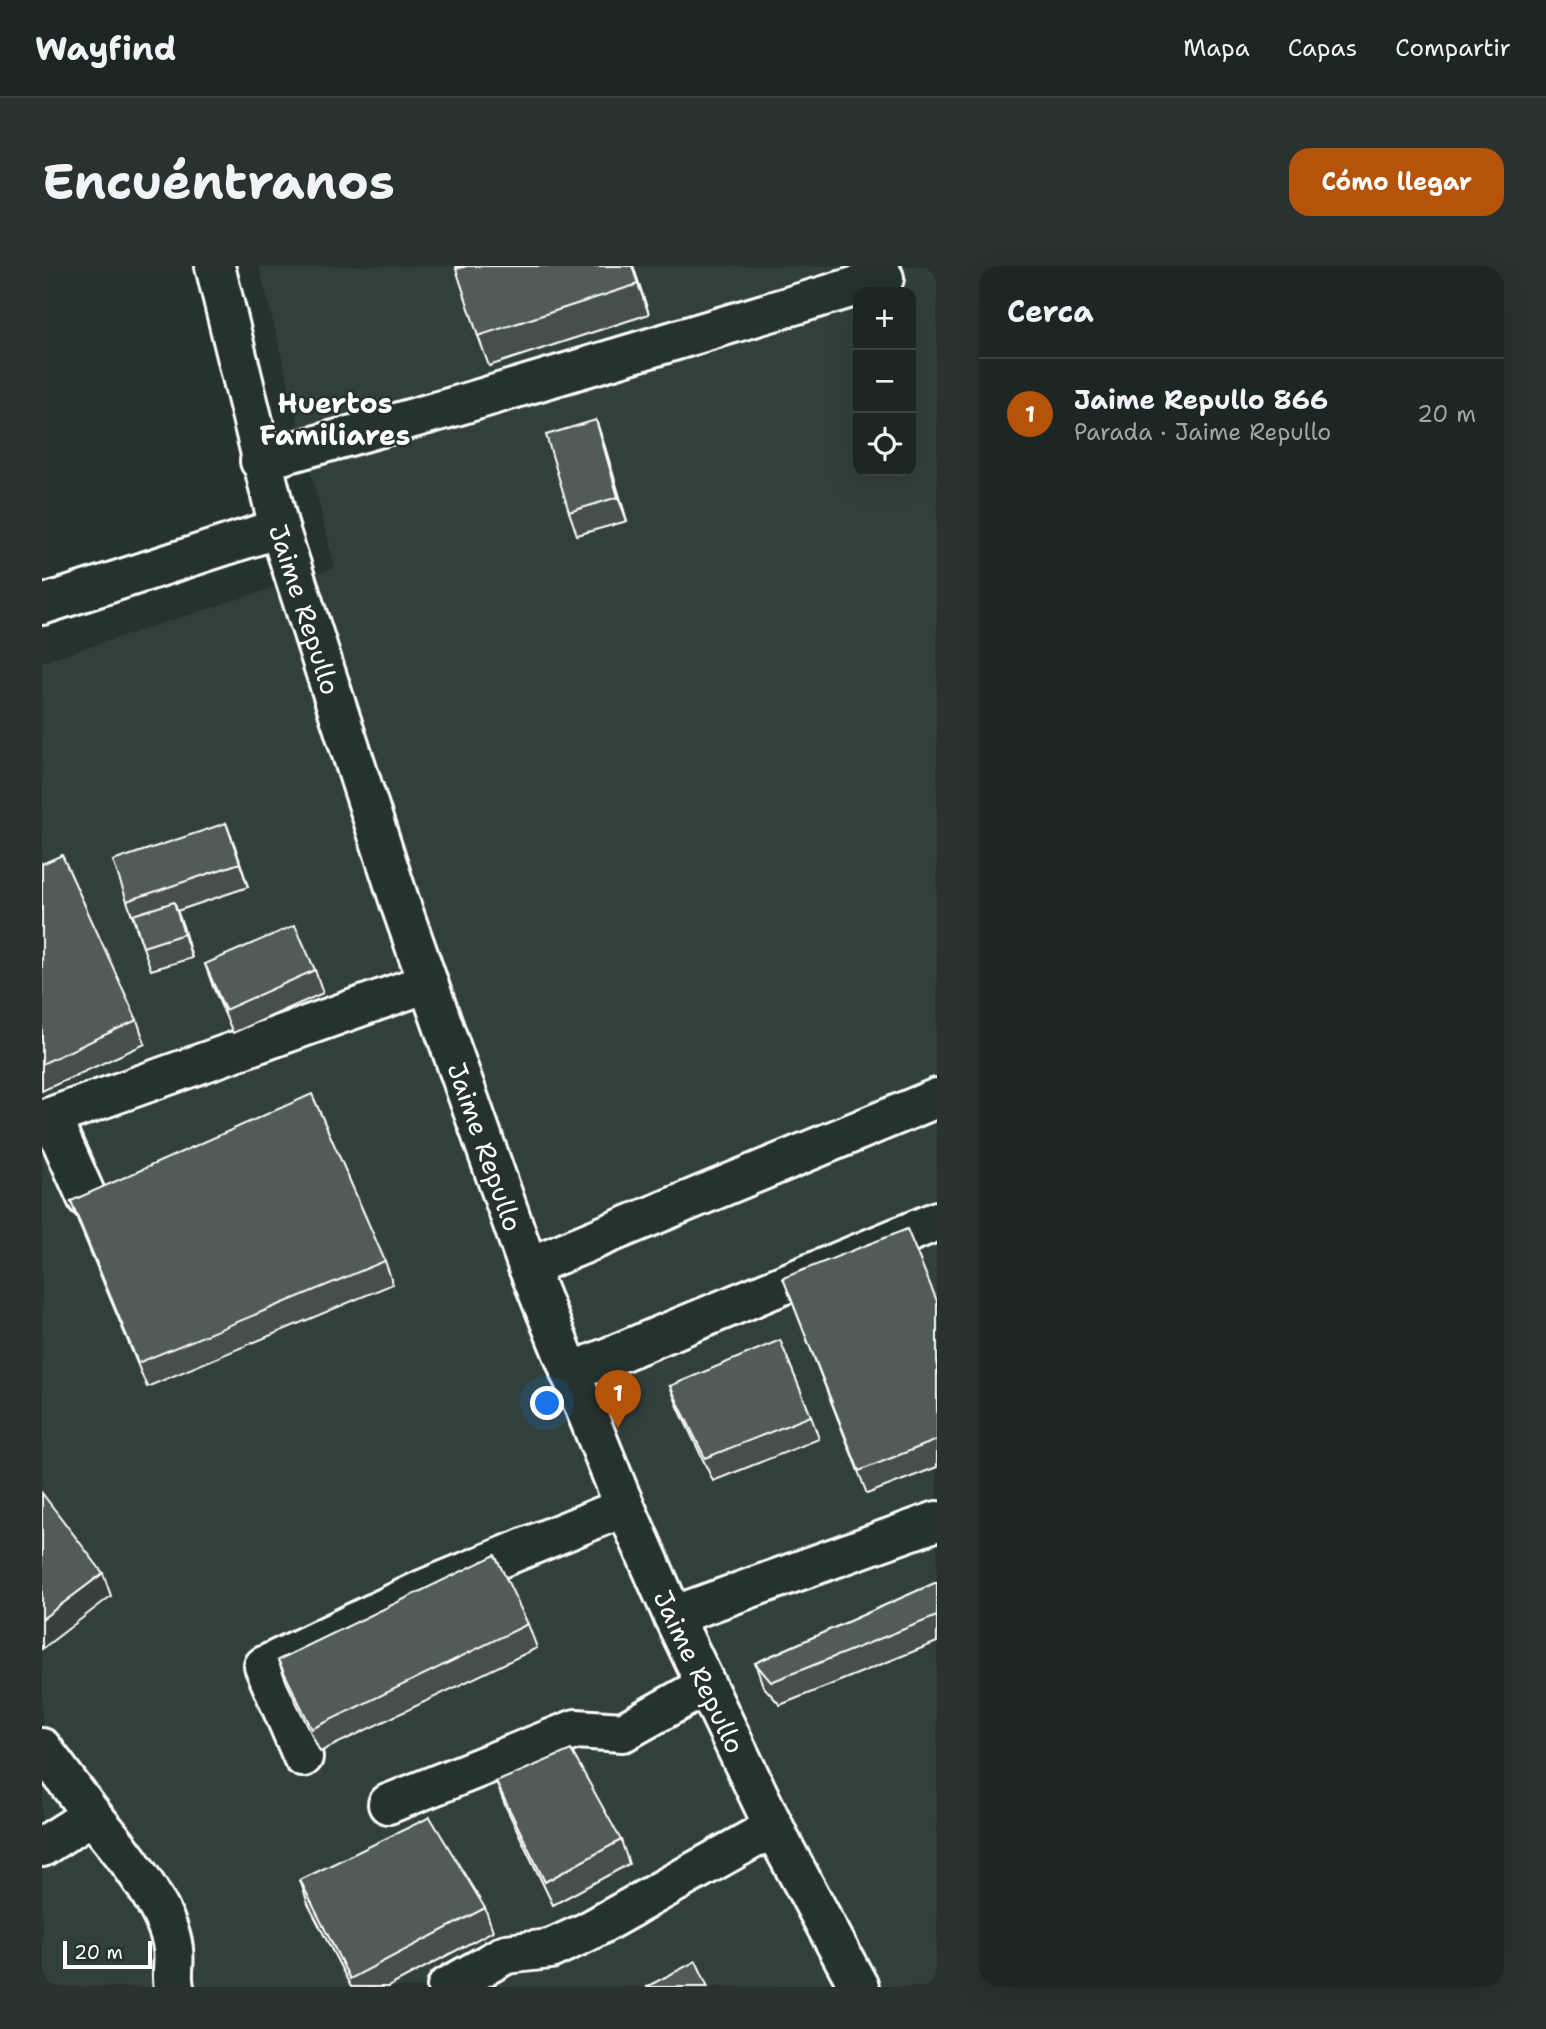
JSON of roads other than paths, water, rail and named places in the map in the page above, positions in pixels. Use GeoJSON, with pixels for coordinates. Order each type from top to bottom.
{"type":"FeatureCollection","features":[{"type":"Feature","properties":{"kind":"street","name":"Jaime Repullo"},"geometry":{"type":"LineString","coordinates":[[215,266],[260,461],[279,528],[428,983],[528,1267],[625,1507],[705,1686],[774,1827],[859,1987]]}},
{"type":"Feature","properties":{"kind":"street"},"geometry":{"type":"LineString","coordinates":[[260,461],[449,408],[884,278]]}},
{"type":"Feature","properties":{"kind":"street"},"geometry":{"type":"LineString","coordinates":[[42,605],[279,528]]}},
{"type":"Feature","properties":{"kind":"street"},"geometry":{"type":"LineString","coordinates":[[87,1198],[46,1119],[428,983]]}},
{"type":"Feature","properties":{"kind":"street"},"geometry":{"type":"LineString","coordinates":[[528,1267],[937,1098]]}},
{"type":"Feature","properties":{"kind":"street"},"geometry":{"type":"LineString","coordinates":[[570,1373],[937,1221]]}},
{"type":"Feature","properties":{"kind":"street"},"geometry":{"type":"LineString","coordinates":[[303,1757],[264,1666],[424,1589],[625,1507]]}},
{"type":"Feature","properties":{"kind":"street"},"geometry":{"type":"LineString","coordinates":[[673,1616],[937,1521]]}},
{"type":"Feature","properties":{"kind":"street"},"geometry":{"type":"LineString","coordinates":[[388,1804],[576,1729],[623,1732],[705,1686]]}},
{"type":"Feature","properties":{"kind":"street"},"geometry":{"type":"LineString","coordinates":[[42,1748],[92,1815],[125,1853],[155,1902],[173,1947],[174,1987]]}},
{"type":"Feature","properties":{"kind":"street"},"geometry":{"type":"LineString","coordinates":[[42,1847],[92,1815]]}},
{"type":"Feature","properties":{"kind":"street"},"geometry":{"type":"LineString","coordinates":[[447,1987],[506,1954],[550,1950],[587,1932],[774,1827]]}},
{"type":"Feature","properties":{"kind":"place","name":"Jaime Repullo 866"},"geometry":{"type":"Point","coordinates":[618,1428]}},
{"type":"Feature","properties":{"kind":"district","name":"Huertos Familiares"},"geometry":{"type":"Point","coordinates":[335,419]}}]}
